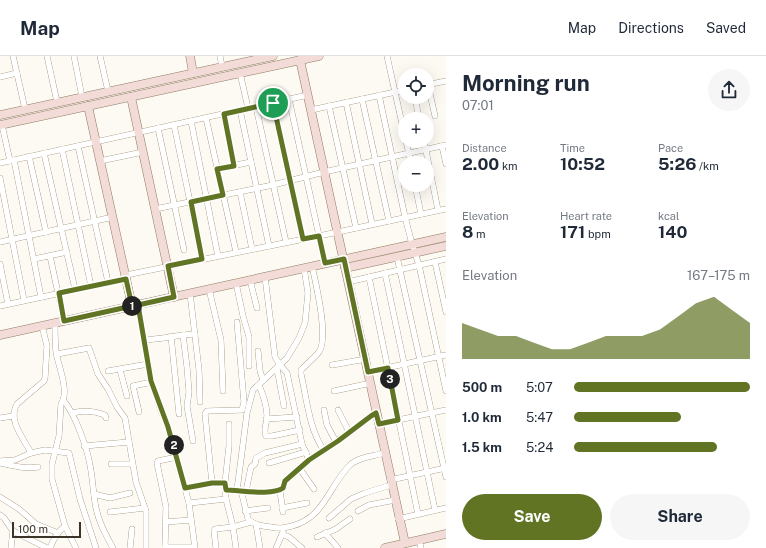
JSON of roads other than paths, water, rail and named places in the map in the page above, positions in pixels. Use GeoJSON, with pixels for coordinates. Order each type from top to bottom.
{"type":"FeatureCollection","features":[{"type":"Feature","properties":{"kind":"street"},"geometry":{"type":"LineString","coordinates":[[13,56],[25,109]]}},
{"type":"Feature","properties":{"kind":"street"},"geometry":{"type":"LineString","coordinates":[[47,56],[57,102]]}},
{"type":"Feature","properties":{"kind":"street"},"geometry":{"type":"LineString","coordinates":[[74,56],[82,97]]}},
{"type":"Feature","properties":{"kind":"street"},"geometry":{"type":"LineString","coordinates":[[100,56],[108,92]]}},
{"type":"Feature","properties":{"kind":"street"},"geometry":{"type":"LineString","coordinates":[[190,56],[193,73]]}},
{"type":"Feature","properties":{"kind":"street"},"geometry":{"type":"LineString","coordinates":[[220,56],[222,67]]}},
{"type":"Feature","properties":{"kind":"street"},"geometry":{"type":"LineString","coordinates":[[0,115],[273,56]]}},
{"type":"Feature","properties":{"kind":"street"},"geometry":{"type":"LineString","coordinates":[[41,297],[12,160],[1,125],[319,56]]}},
{"type":"Feature","properties":{"kind":"street"},"geometry":{"type":"LineString","coordinates":[[387,56],[399,112]]}},
{"type":"Feature","properties":{"kind":"street"},"geometry":{"type":"LineString","coordinates":[[300,60],[366,359],[384,453],[404,543]]}},
{"type":"Feature","properties":{"kind":"street"},"geometry":{"type":"LineString","coordinates":[[0,77],[17,73]]}},
{"type":"Feature","properties":{"kind":"street"},"geometry":{"type":"LineString","coordinates":[[240,73],[248,108]]}},
{"type":"Feature","properties":{"kind":"street"},"geometry":{"type":"LineString","coordinates":[[434,84],[446,82]]}},
{"type":"Feature","properties":{"kind":"street"},"geometry":{"type":"LineString","coordinates":[[310,110],[398,91]]}},
{"type":"Feature","properties":{"kind":"street"},"geometry":{"type":"LineString","coordinates":[[379,95],[405,217],[412,244],[420,265],[446,391]]}},
{"type":"Feature","properties":{"kind":"street"},"geometry":{"type":"LineString","coordinates":[[0,163],[308,96]]}},
{"type":"Feature","properties":{"kind":"street"},"geometry":{"type":"LineString","coordinates":[[131,97],[174,297]]}},
{"type":"Feature","properties":{"kind":"street"},"geometry":{"type":"LineString","coordinates":[[289,99],[325,263]]}},
{"type":"Feature","properties":{"kind":"street"},"geometry":{"type":"LineString","coordinates":[[362,99],[389,221]]}},
{"type":"Feature","properties":{"kind":"street"},"geometry":{"type":"LineString","coordinates":[[346,102],[372,224]]}},
{"type":"Feature","properties":{"kind":"street"},"geometry":{"type":"LineString","coordinates":[[273,103],[303,239]]}},
{"type":"Feature","properties":{"kind":"street"},"geometry":{"type":"LineString","coordinates":[[432,104],[435,116]]}},
{"type":"Feature","properties":{"kind":"street"},"geometry":{"type":"LineString","coordinates":[[88,106],[126,277],[144,340],[152,382],[161,411],[168,427],[177,457],[185,488],[190,503],[194,547],[165,547],[166,507],[157,463],[158,461],[177,457]]}},
{"type":"Feature","properties":{"kind":"street"},"geometry":{"type":"LineString","coordinates":[[329,106],[356,228]]}},
{"type":"Feature","properties":{"kind":"street"},"geometry":{"type":"LineString","coordinates":[[256,107],[286,242]]}},
{"type":"Feature","properties":{"kind":"street"},"geometry":{"type":"LineString","coordinates":[[240,110],[269,246]]}},
{"type":"Feature","properties":{"kind":"street"},"geometry":{"type":"LineString","coordinates":[[224,114],[234,166]]}},
{"type":"Feature","properties":{"kind":"street"},"geometry":{"type":"LineString","coordinates":[[206,118],[236,252]]}},
{"type":"Feature","properties":{"kind":"street"},"geometry":{"type":"LineString","coordinates":[[190,121],[218,256]]}},
{"type":"Feature","properties":{"kind":"street"},"geometry":{"type":"LineString","coordinates":[[174,125],[202,259]]}},
{"type":"Feature","properties":{"kind":"street"},"geometry":{"type":"LineString","coordinates":[[158,128],[184,250]]}},
{"type":"Feature","properties":{"kind":"street"},"geometry":{"type":"LineString","coordinates":[[78,146],[108,282]]}},
{"type":"Feature","properties":{"kind":"street"},"geometry":{"type":"LineString","coordinates":[[155,209],[257,189],[324,172],[444,146],[446,164]]}},
{"type":"Feature","properties":{"kind":"street"},"geometry":{"type":"LineString","coordinates":[[408,148],[410,156]]}},
{"type":"Feature","properties":{"kind":"street"},"geometry":{"type":"LineString","coordinates":[[62,149],[91,286]]}},
{"type":"Feature","properties":{"kind":"street"},"geometry":{"type":"LineString","coordinates":[[426,150],[438,210]]}},
{"type":"Feature","properties":{"kind":"street"},"geometry":{"type":"LineString","coordinates":[[100,161],[143,152]]}},
{"type":"Feature","properties":{"kind":"street"},"geometry":{"type":"LineString","coordinates":[[44,153],[75,290]]}},
{"type":"Feature","properties":{"kind":"street"},"geometry":{"type":"LineString","coordinates":[[29,156],[46,232]]}},
{"type":"Feature","properties":{"kind":"street"},"geometry":{"type":"LineString","coordinates":[[217,169],[251,162]]}},
{"type":"Feature","properties":{"kind":"street"},"geometry":{"type":"LineString","coordinates":[[0,178],[24,300]]}},
{"type":"Feature","properties":{"kind":"street"},"geometry":{"type":"LineString","coordinates":[[240,192],[252,249]]}},
{"type":"Feature","properties":{"kind":"street"},"geometry":{"type":"LineString","coordinates":[[416,192],[421,214]]}},
{"type":"Feature","properties":{"kind":"street"},"geometry":{"type":"LineString","coordinates":[[0,306],[75,290],[168,266],[446,209]]}},
{"type":"Feature","properties":{"kind":"street"},"geometry":{"type":"LineString","coordinates":[[0,242],[78,224],[113,218]]}},
{"type":"Feature","properties":{"kind":"street"},"geometry":{"type":"LineString","coordinates":[[0,335],[446,237]]}},
{"type":"Feature","properties":{"kind":"street"},"geometry":{"type":"LineString","coordinates":[[346,268],[446,246]]}},
{"type":"Feature","properties":{"kind":"street"},"geometry":{"type":"LineString","coordinates":[[34,259],[67,252]]}},
{"type":"Feature","properties":{"kind":"street"},"geometry":{"type":"LineString","coordinates":[[50,256],[64,321]]}},
{"type":"Feature","properties":{"kind":"street"},"geometry":{"type":"LineString","coordinates":[[398,257],[446,477]]}},
{"type":"Feature","properties":{"kind":"street"},"geometry":{"type":"LineString","coordinates":[[348,282],[446,259]]}},
{"type":"Feature","properties":{"kind":"street"},"geometry":{"type":"LineString","coordinates":[[435,262],[446,312]]}},
{"type":"Feature","properties":{"kind":"street"},"geometry":{"type":"LineString","coordinates":[[0,264],[8,304]]}},
{"type":"Feature","properties":{"kind":"street"},"geometry":{"type":"LineString","coordinates":[[308,267],[308,293],[305,323],[299,338],[287,358],[253,390],[247,413],[241,490],[248,519],[253,523],[277,529],[305,522],[319,510],[350,465],[360,459],[384,453]]}},
{"type":"Feature","properties":{"kind":"street"},"geometry":{"type":"LineString","coordinates":[[308,267],[319,300],[322,338],[319,352],[301,370],[301,374],[310,418],[317,440],[324,450]]}},
{"type":"Feature","properties":{"kind":"street"},"geometry":{"type":"LineString","coordinates":[[385,273],[436,510]]}},
{"type":"Feature","properties":{"kind":"street"},"geometry":{"type":"LineString","coordinates":[[265,277],[275,357],[284,406]]}},
{"type":"Feature","properties":{"kind":"street"},"geometry":{"type":"LineString","coordinates":[[368,277],[418,514]]}},
{"type":"Feature","properties":{"kind":"street"},"geometry":{"type":"LineString","coordinates":[[250,280],[257,308]]}},
{"type":"Feature","properties":{"kind":"street"},"geometry":{"type":"LineString","coordinates":[[236,283],[249,337],[249,366]]}},
{"type":"Feature","properties":{"kind":"street"},"geometry":{"type":"LineString","coordinates":[[209,289],[221,340],[223,392]]}},
{"type":"Feature","properties":{"kind":"street"},"geometry":{"type":"LineString","coordinates":[[190,293],[199,370],[200,402]]}},
{"type":"Feature","properties":{"kind":"street"},"geometry":{"type":"LineString","coordinates":[[212,483],[205,414],[207,411],[242,410],[244,402],[237,322]]}},
{"type":"Feature","properties":{"kind":"street"},"geometry":{"type":"LineString","coordinates":[[55,323],[57,354],[64,383],[64,400],[61,404],[58,436],[52,464],[52,479],[65,526],[76,548]]}},
{"type":"Feature","properties":{"kind":"street"},"geometry":{"type":"LineString","coordinates":[[31,453],[17,427],[13,416],[14,408],[17,404],[46,378],[47,346],[42,326]]}},
{"type":"Feature","properties":{"kind":"street"},"geometry":{"type":"LineString","coordinates":[[144,340],[195,334]]}},
{"type":"Feature","properties":{"kind":"street"},"geometry":{"type":"LineString","coordinates":[[183,335],[187,367],[188,406],[193,441]]}},
{"type":"Feature","properties":{"kind":"street"},"geometry":{"type":"LineString","coordinates":[[171,336],[179,414]]}},
{"type":"Feature","properties":{"kind":"street"},"geometry":{"type":"LineString","coordinates":[[57,354],[89,348],[98,374],[125,418],[132,464],[136,482],[145,508],[147,538],[146,548]]}},
{"type":"Feature","properties":{"kind":"street"},"geometry":{"type":"LineString","coordinates":[[258,351],[261,383],[265,402],[266,419],[264,433],[266,436],[272,436],[300,430]]}},
{"type":"Feature","properties":{"kind":"street"},"geometry":{"type":"LineString","coordinates":[[368,372],[446,355]]}},
{"type":"Feature","properties":{"kind":"street"},"geometry":{"type":"LineString","coordinates":[[332,364],[366,359]]}},
{"type":"Feature","properties":{"kind":"street"},"geometry":{"type":"LineString","coordinates":[[108,371],[148,364]]}},
{"type":"Feature","properties":{"kind":"street"},"geometry":{"type":"LineString","coordinates":[[278,367],[287,374],[302,444],[309,460]]}},
{"type":"Feature","properties":{"kind":"street"},"geometry":{"type":"LineString","coordinates":[[120,370],[127,396]]}},
{"type":"Feature","properties":{"kind":"street"},"geometry":{"type":"LineString","coordinates":[[139,412],[133,386],[152,382]]}},
{"type":"Feature","properties":{"kind":"street"},"geometry":{"type":"LineString","coordinates":[[334,391],[371,383]]}},
{"type":"Feature","properties":{"kind":"street"},"geometry":{"type":"LineString","coordinates":[[64,400],[70,407],[90,464],[96,508],[102,529],[113,548]]}},
{"type":"Feature","properties":{"kind":"street"},"geometry":{"type":"LineString","coordinates":[[72,413],[81,410],[92,411],[105,415],[106,418]]}},
{"type":"Feature","properties":{"kind":"street"},"geometry":{"type":"LineString","coordinates":[[324,410],[327,425],[336,442]]}},
{"type":"Feature","properties":{"kind":"street"},"geometry":{"type":"LineString","coordinates":[[338,410],[349,432]]}},
{"type":"Feature","properties":{"kind":"street"},"geometry":{"type":"LineString","coordinates":[[379,424],[446,410]]}},
{"type":"Feature","properties":{"kind":"street"},"geometry":{"type":"LineString","coordinates":[[307,503],[282,510],[280,491],[283,488],[285,481],[309,460],[376,413]]}},
{"type":"Feature","properties":{"kind":"street"},"geometry":{"type":"LineString","coordinates":[[0,418],[13,416]]}},
{"type":"Feature","properties":{"kind":"street"},"geometry":{"type":"LineString","coordinates":[[266,419],[297,417]]}},
{"type":"Feature","properties":{"kind":"street"},"geometry":{"type":"LineString","coordinates":[[229,424],[229,446],[225,483],[226,499],[233,527],[236,548]]}},
{"type":"Feature","properties":{"kind":"street"},"geometry":{"type":"LineString","coordinates":[[84,446],[129,442]]}},
{"type":"Feature","properties":{"kind":"street"},"geometry":{"type":"LineString","coordinates":[[241,490],[251,467],[255,464],[256,458],[265,453],[302,444]]}},
{"type":"Feature","properties":{"kind":"street"},"geometry":{"type":"LineString","coordinates":[[0,462],[15,460],[31,453],[45,450],[70,454],[80,499],[96,548]]}},
{"type":"Feature","properties":{"kind":"street"},"geometry":{"type":"LineString","coordinates":[[269,463],[306,452]]}},
{"type":"Feature","properties":{"kind":"street"},"geometry":{"type":"LineString","coordinates":[[0,462],[15,467],[38,467]]}},
{"type":"Feature","properties":{"kind":"street"},"geometry":{"type":"LineString","coordinates":[[111,464],[132,464]]}},
{"type":"Feature","properties":{"kind":"street"},"geometry":{"type":"LineString","coordinates":[[300,469],[314,489]]}},
{"type":"Feature","properties":{"kind":"street"},"geometry":{"type":"LineString","coordinates":[[329,518],[351,499],[365,493],[410,476],[445,469]]}},
{"type":"Feature","properties":{"kind":"street"},"geometry":{"type":"LineString","coordinates":[[185,488],[212,483],[225,483]]}},
{"type":"Feature","properties":{"kind":"street"},"geometry":{"type":"LineString","coordinates":[[226,490],[260,492],[280,491]]}},
{"type":"Feature","properties":{"kind":"street"},"geometry":{"type":"LineString","coordinates":[[94,494],[110,498],[130,494]]}},
{"type":"Feature","properties":{"kind":"street"},"geometry":{"type":"LineString","coordinates":[[0,497],[19,509],[36,524],[58,533]]}},
{"type":"Feature","properties":{"kind":"street"},"geometry":{"type":"LineString","coordinates":[[190,503],[226,499]]}},
{"type":"Feature","properties":{"kind":"street"},"geometry":{"type":"LineString","coordinates":[[358,511],[369,505],[395,500]]}},
{"type":"Feature","properties":{"kind":"street"},"geometry":{"type":"LineString","coordinates":[[110,512],[145,508]]}},
{"type":"Feature","properties":{"kind":"street"},"geometry":{"type":"LineString","coordinates":[[246,511],[268,508]]}},
{"type":"Feature","properties":{"kind":"street"},"geometry":{"type":"LineString","coordinates":[[398,519],[446,508]]}},
{"type":"Feature","properties":{"kind":"street"},"geometry":{"type":"LineString","coordinates":[[0,515],[4,518],[13,531],[49,548],[58,533],[65,526]]}},
{"type":"Feature","properties":{"kind":"street"},"geometry":{"type":"LineString","coordinates":[[317,537],[350,519]]}},
{"type":"Feature","properties":{"kind":"street"},"geometry":{"type":"LineString","coordinates":[[165,522],[191,520]]}},
{"type":"Feature","properties":{"kind":"street"},"geometry":{"type":"LineString","coordinates":[[216,548],[215,529],[253,523]]}},
{"type":"Feature","properties":{"kind":"street"},"geometry":{"type":"LineString","coordinates":[[253,523],[260,548]]}},
{"type":"Feature","properties":{"kind":"street"},"geometry":{"type":"LineString","coordinates":[[276,548],[284,528]]}},
{"type":"Feature","properties":{"kind":"street"},"geometry":{"type":"LineString","coordinates":[[130,548],[132,529]]}},
{"type":"Feature","properties":{"kind":"street"},"geometry":{"type":"LineString","coordinates":[[11,548],[13,531]]}},
{"type":"Feature","properties":{"kind":"street"},"geometry":{"type":"LineString","coordinates":[[325,532],[338,548]]}},
{"type":"Feature","properties":{"kind":"street"},"geometry":{"type":"LineString","coordinates":[[282,534],[289,537],[302,548]]}},
{"type":"Feature","properties":{"kind":"street"},"geometry":{"type":"LineString","coordinates":[[385,548],[404,543],[420,544],[446,534]]}}]}
